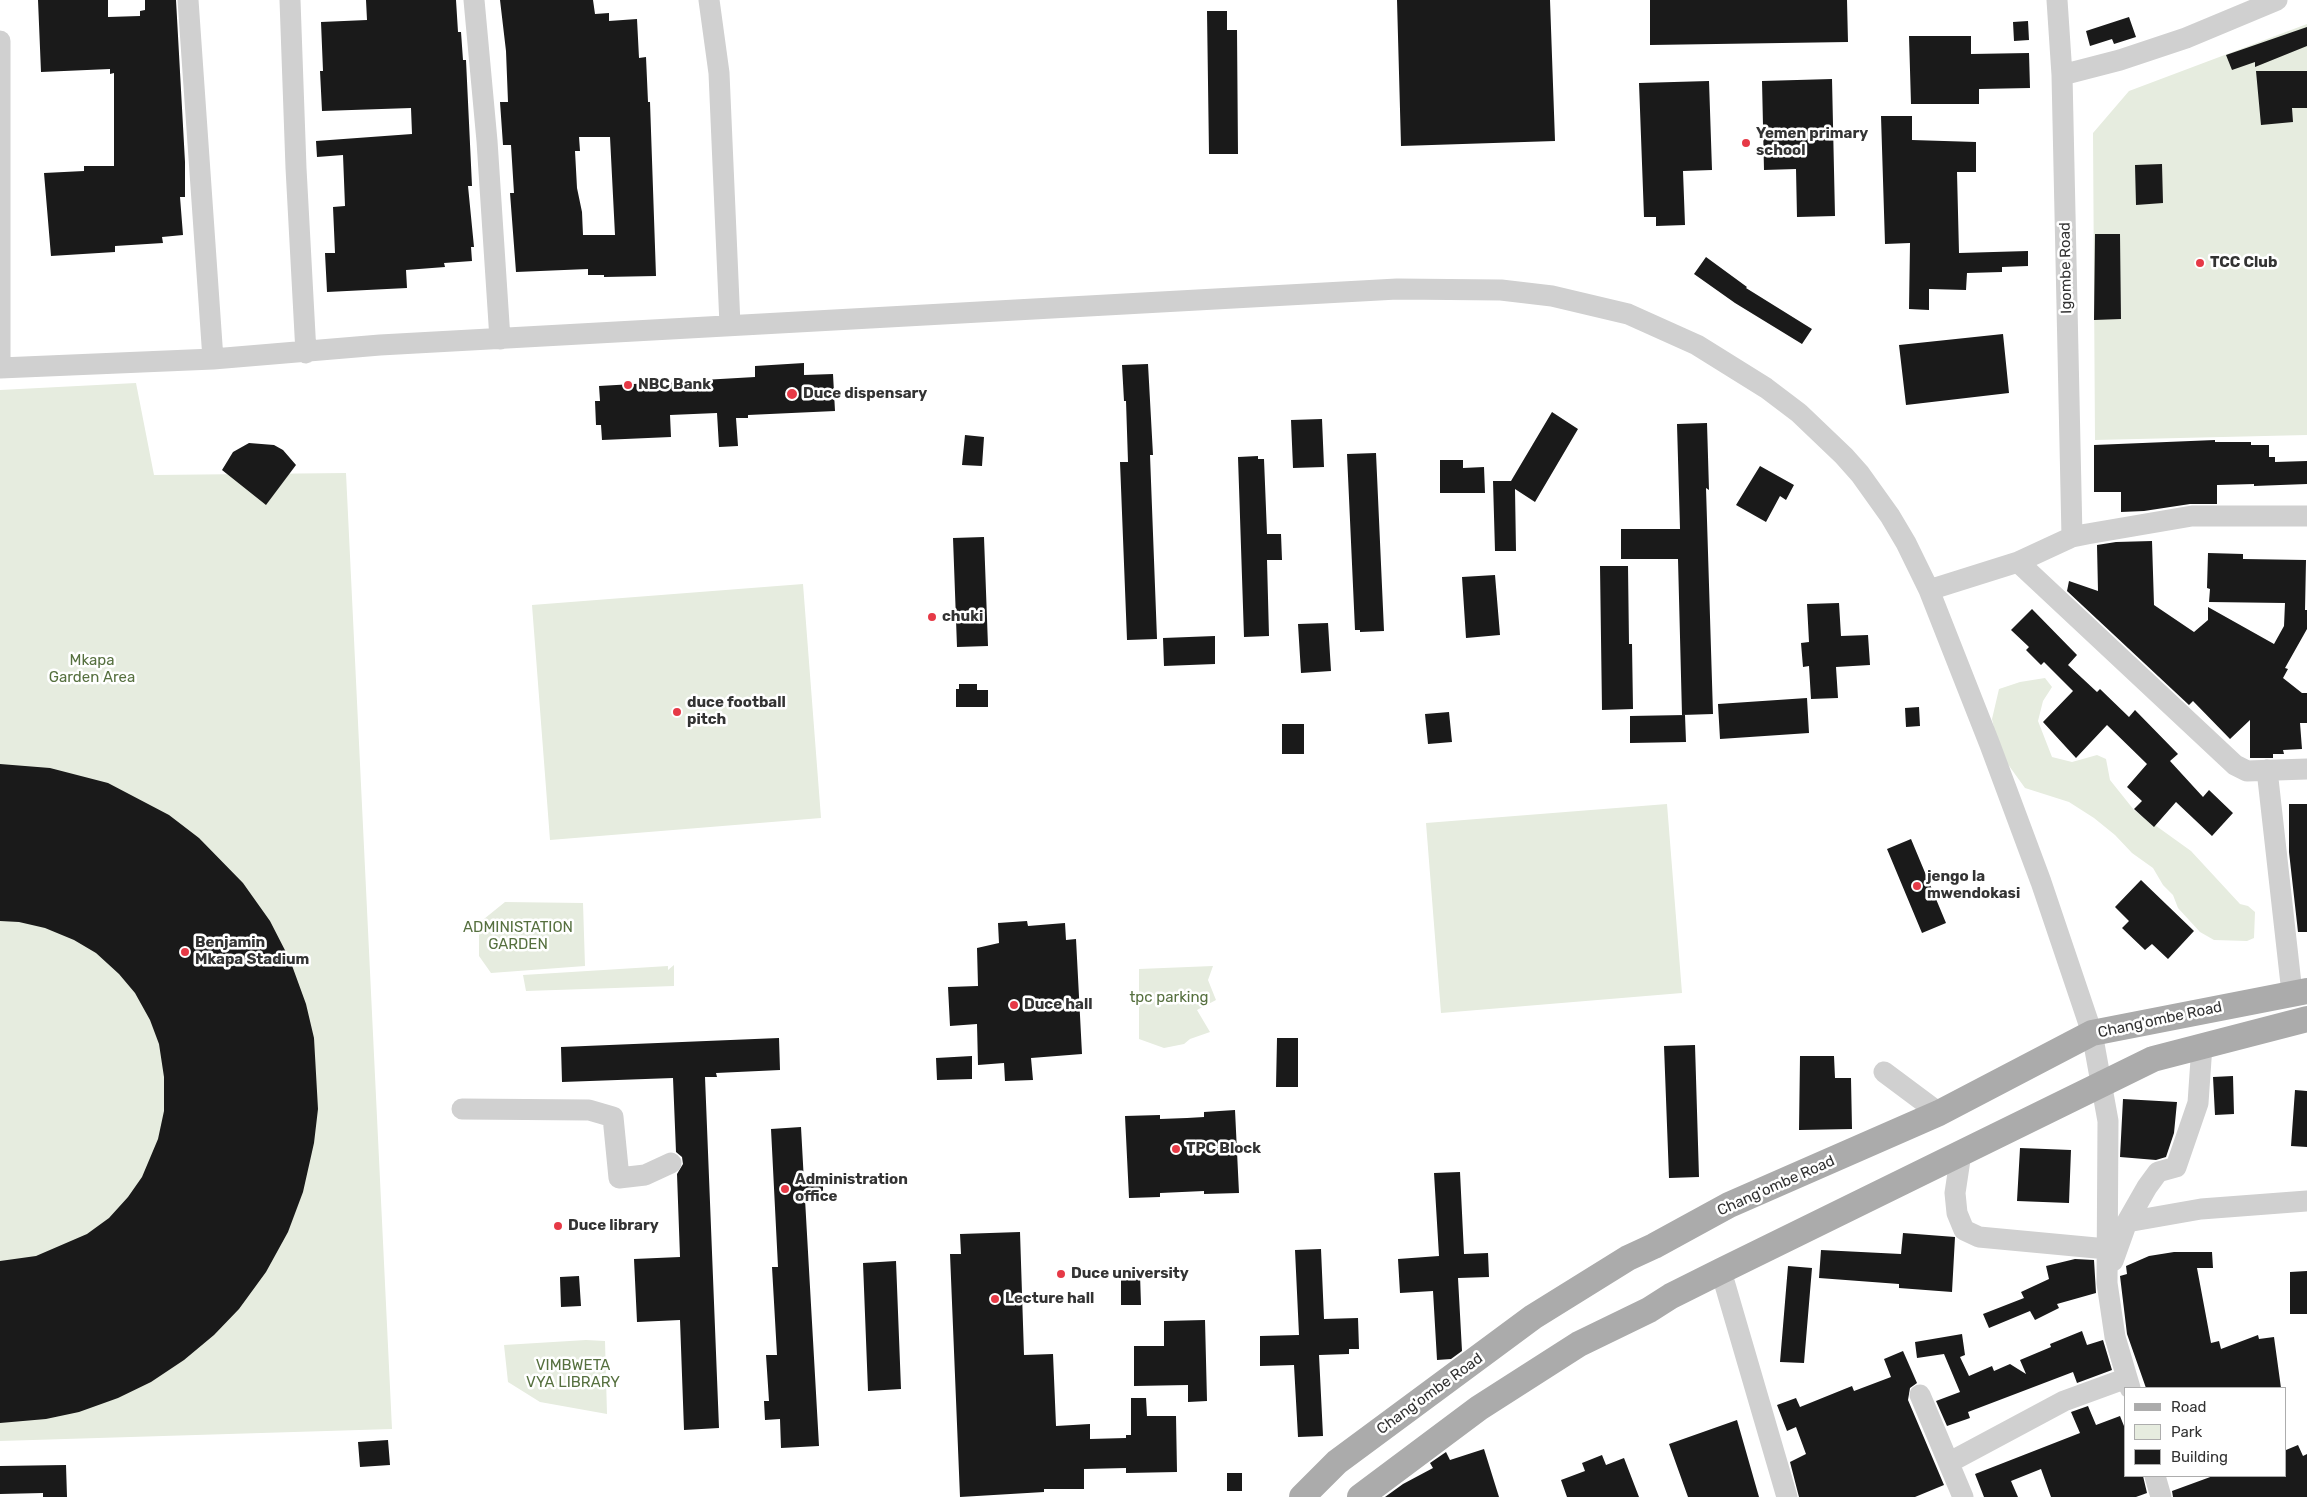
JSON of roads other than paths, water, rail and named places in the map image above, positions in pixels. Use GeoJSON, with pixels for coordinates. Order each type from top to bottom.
{"type":"FeatureCollection","features":[{"type":"Feature","properties":{"kind":"main road","name":"Chang'ombe Road"},"geometry":{"type":"LineString","coordinates":[[1302,1497],[1337,1462],[1534,1317],[1628,1258],[1729,1205],[1939,1113],[2092,1034],[2299,992]]}},
{"type":"Feature","properties":{"kind":"main road"},"geometry":{"type":"LineString","coordinates":[[1360,1497],[1479,1408],[1578,1344],[1649,1310],[1671,1296],[2153,1059],[2307,1019]]}},
{"type":"Feature","properties":{"kind":"street"},"geometry":{"type":"LineString","coordinates":[[188,0],[213,359]]}},
{"type":"Feature","properties":{"kind":"street"},"geometry":{"type":"LineString","coordinates":[[290,0],[306,353]]}},
{"type":"Feature","properties":{"kind":"street"},"geometry":{"type":"LineString","coordinates":[[474,0],[487,141],[500,339]]}},
{"type":"Feature","properties":{"kind":"street"},"geometry":{"type":"LineString","coordinates":[[709,0],[720,73],[730,325]]}},
{"type":"Feature","properties":{"kind":"street","name":"Igombe Road"},"geometry":{"type":"LineString","coordinates":[[2057,0],[2062,75],[2072,537]]}},
{"type":"Feature","properties":{"kind":"street"},"geometry":{"type":"LineString","coordinates":[[2062,75],[2120,60],[2186,38],[2277,0]]}},
{"type":"Feature","properties":{"kind":"street"},"geometry":{"type":"LineString","coordinates":[[0,41],[0,367],[213,359],[306,353],[380,345],[1397,290],[1527,291],[1585,303],[1628,314],[1697,345],[1742,371],[1799,413],[1860,474],[1906,542],[1929,590],[1997,764],[2092,1034],[2102,1083],[2108,1122],[2107,1283],[2115,1337],[2128,1383],[2064,1401],[1950,1462]]}},
{"type":"Feature","properties":{"kind":"street"},"geometry":{"type":"LineString","coordinates":[[1929,590],[2018,562],[2072,537],[2192,516],[2307,516]]}},
{"type":"Feature","properties":{"kind":"street"},"geometry":{"type":"LineString","coordinates":[[2018,562],[2235,765],[2247,771],[2307,769]]}},
{"type":"Feature","properties":{"kind":"street"},"geometry":{"type":"LineString","coordinates":[[2267,770],[2299,992]]}},
{"type":"Feature","properties":{"kind":"street"},"geometry":{"type":"LineString","coordinates":[[2107,1283],[2127,1222],[2147,1186],[2158,1172],[2176,1168],[2198,1103],[2202,1045]]}},
{"type":"Feature","properties":{"kind":"street"},"geometry":{"type":"LineString","coordinates":[[1884,1072],[1939,1113]]}},
{"type":"Feature","properties":{"kind":"street"},"geometry":{"type":"LineString","coordinates":[[462,1109],[589,1110],[613,1117],[619,1178],[645,1175],[671,1163]]}},
{"type":"Feature","properties":{"kind":"street"},"geometry":{"type":"LineString","coordinates":[[1961,1153],[1955,1193],[1957,1213],[1964,1230],[1979,1237],[2107,1249]]}},
{"type":"Feature","properties":{"kind":"street"},"geometry":{"type":"LineString","coordinates":[[2127,1222],[2200,1208],[2307,1201]]}},
{"type":"Feature","properties":{"kind":"street"},"geometry":{"type":"LineString","coordinates":[[1721,1271],[1787,1497]]}},
{"type":"Feature","properties":{"kind":"street"},"geometry":{"type":"LineString","coordinates":[[1920,1395],[1950,1462],[1963,1497]]}},
{"type":"Feature","properties":{"kind":"street"},"geometry":{"type":"LineString","coordinates":[[2155,1477],[2161,1497]]}},
{"type":"Feature","properties":{"kind":"place","name":"Yemen primary school"},"geometry":{"type":"Point","coordinates":[1746,143]}},
{"type":"Feature","properties":{"kind":"place","name":"TCC Club"},"geometry":{"type":"Point","coordinates":[2200,263]}},
{"type":"Feature","properties":{"kind":"place","name":"NBC Bank"},"geometry":{"type":"Point","coordinates":[628,385]}},
{"type":"Feature","properties":{"kind":"place","name":"Duce dispensary"},"geometry":{"type":"Point","coordinates":[792,394]}},
{"type":"Feature","properties":{"kind":"place","name":"chuki"},"geometry":{"type":"Point","coordinates":[932,617]}},
{"type":"Feature","properties":{"kind":"place","name":"duce football pitch"},"geometry":{"type":"Point","coordinates":[677,712]}},
{"type":"Feature","properties":{"kind":"place","name":"jengo la mwendokasi"},"geometry":{"type":"Point","coordinates":[1917,886]}},
{"type":"Feature","properties":{"kind":"place","name":"Benjamin Mkapa Stadium"},"geometry":{"type":"Point","coordinates":[185,952]}},
{"type":"Feature","properties":{"kind":"place","name":"Duce hall"},"geometry":{"type":"Point","coordinates":[1014,1005]}},
{"type":"Feature","properties":{"kind":"place","name":"TPC Block"},"geometry":{"type":"Point","coordinates":[1176,1149]}},
{"type":"Feature","properties":{"kind":"place","name":"Administration office"},"geometry":{"type":"Point","coordinates":[785,1189]}},
{"type":"Feature","properties":{"kind":"place","name":"Duce library"},"geometry":{"type":"Point","coordinates":[558,1226]}},
{"type":"Feature","properties":{"kind":"place","name":"Duce university"},"geometry":{"type":"Point","coordinates":[1061,1274]}},
{"type":"Feature","properties":{"kind":"place","name":"Lecture hall"},"geometry":{"type":"Point","coordinates":[995,1299]}},
{"type":"Feature","properties":{"kind":"park label","name":"Mkapa Garden Area"},"geometry":{"type":"Point","coordinates":[92,670]}},
{"type":"Feature","properties":{"kind":"park label","name":"ADMINISTATION GARDEN"},"geometry":{"type":"Point","coordinates":[518,936]}},
{"type":"Feature","properties":{"kind":"park label","name":"tpc parking"},"geometry":{"type":"Point","coordinates":[1169,998]}},
{"type":"Feature","properties":{"kind":"park label","name":"VIMBWETA VYA LIBRARY"},"geometry":{"type":"Point","coordinates":[573,1374]}}]}
